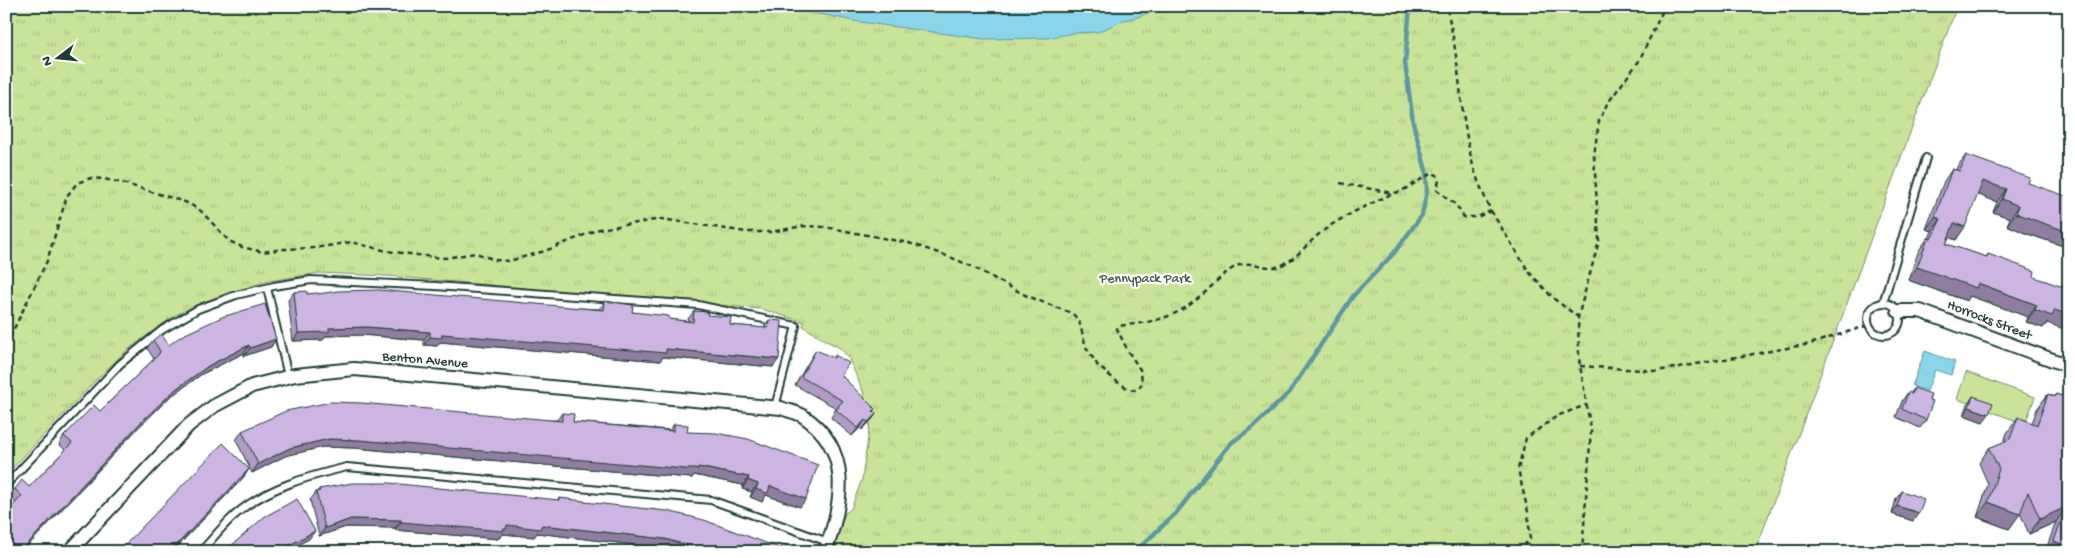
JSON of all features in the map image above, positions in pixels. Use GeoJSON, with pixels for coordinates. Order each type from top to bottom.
{"type":"FeatureCollection","features":[{"type":"Feature","properties":{"kind":"street","name":"Horrocks Street"},"geometry":{"type":"LineString","coordinates":[[1898,310],[1920,311],[2069,366]]}},
{"type":"Feature","properties":{"kind":"street","name":"Benton Avenue"},"geometry":{"type":"LineString","coordinates":[[76,549],[189,425],[214,406],[252,386],[288,376],[354,369],[774,408],[802,415],[821,432],[834,450],[841,478],[833,530],[826,547]]}},
{"type":"Feature","properties":{"kind":"lane"},"geometry":{"type":"LineString","coordinates":[[1883,303],[1926,158]]}},
{"type":"Feature","properties":{"kind":"lane"},"geometry":{"type":"LineString","coordinates":[[6,485],[120,364],[162,330],[198,309],[236,294],[312,280],[435,286],[698,305],[796,326],[774,408]]}},
{"type":"Feature","properties":{"kind":"lane"},"geometry":{"type":"LineString","coordinates":[[267,288],[288,376]]}},
{"type":"Feature","properties":{"kind":"lane"},"geometry":{"type":"LineString","coordinates":[[1883,303],[1889,304],[1898,310],[1900,316],[1898,327],[1890,334],[1879,335],[1874,332],[1869,324],[1869,311],[1878,304],[1883,303]]}},
{"type":"Feature","properties":{"kind":"lane"},"geometry":{"type":"LineString","coordinates":[[200,552],[235,514],[261,497],[314,475],[347,467],[711,500],[826,547]]}},
{"type":"Feature","properties":{"kind":"path"},"geometry":{"type":"LineString","coordinates":[[1446,6],[1457,59],[1471,157],[1478,183],[1490,211],[1530,272],[1553,298],[1578,316]]}},
{"type":"Feature","properties":{"kind":"path"},"geometry":{"type":"LineString","coordinates":[[1582,552],[1591,431],[1580,366],[1578,316],[1599,241],[1594,155],[1599,121],[1607,104],[1639,61],[1664,6]]}},
{"type":"Feature","properties":{"kind":"path"},"geometry":{"type":"LineString","coordinates":[[6,345],[47,261],[64,205],[71,189],[83,180],[104,179],[188,203],[201,211],[230,241],[242,247],[263,252],[315,248],[351,242],[387,251],[433,258],[446,258],[476,253],[495,260],[509,261],[545,251],[599,229],[662,219],[746,232],[771,232],[812,226],[854,231],[909,243],[950,257],[1025,295],[1073,314],[1079,321],[1086,347],[1098,366],[1120,384],[1134,390],[1139,388],[1142,383],[1141,371],[1121,339],[1117,329],[1118,326],[1155,321],[1184,310],[1237,266],[1252,263],[1274,268],[1281,266],[1301,252],[1322,232],[1348,214],[1393,193],[1400,192],[1432,173],[1437,175],[1439,180],[1437,190],[1456,205],[1464,217],[1477,217],[1490,211]]}},
{"type":"Feature","properties":{"kind":"path"},"geometry":{"type":"LineString","coordinates":[[1340,183],[1393,193]]}},
{"type":"Feature","properties":{"kind":"path"},"geometry":{"type":"LineString","coordinates":[[1580,366],[1657,371],[1810,344],[1869,324]]}},
{"type":"Feature","properties":{"kind":"path"},"geometry":{"type":"LineString","coordinates":[[1517,552],[1530,539],[1528,512],[1518,470],[1526,438],[1557,416],[1587,405]]}},
{"type":"Feature","properties":{"kind":"green space","name":"Pennypack Park"},"geometry":{"type":"Polygon","coordinates":[[[6,6],[1957,6],[1755,552],[832,552],[845,513],[851,509],[862,479],[870,423],[863,391],[848,357],[840,348],[803,326],[804,322],[761,309],[387,276],[318,273],[264,282],[201,303],[176,315],[149,334],[125,352],[96,380],[6,475],[6,6]]]}},
{"type":"Feature","properties":{"kind":"green space"},"geometry":{"type":"Polygon","coordinates":[[[1966,372],[2035,397],[2025,424],[1957,399],[1966,372]]]}},
{"type":"Feature","properties":{"kind":"water"},"geometry":{"type":"Polygon","coordinates":[[[659,6],[1160,6],[1141,16],[1124,20],[1098,32],[1073,33],[1048,38],[984,39],[853,21],[826,15],[772,9],[703,9],[659,6]]]}},
{"type":"Feature","properties":{"kind":"water"},"geometry":{"type":"Polygon","coordinates":[[[1925,351],[1955,362],[1951,375],[1935,370],[1927,391],[1912,386],[1925,351]]]}},
{"type":"Feature","properties":{"kind":"building"},"geometry":{"type":"Polygon","coordinates":[[[1966,155],[2030,178],[2028,183],[2069,197],[2069,232],[2016,213],[2019,206],[2002,199],[2006,189],[1983,181],[1965,227],[1954,223],[1946,244],[1987,257],[1988,254],[2035,271],[2034,277],[2063,287],[2065,281],[2069,282],[2069,315],[2055,310],[2052,316],[2035,310],[2037,305],[1978,283],[1976,288],[1917,267],[1928,238],[1931,239],[1941,219],[1935,217],[1952,169],[1960,171],[1966,155]]]}},
{"type":"Feature","properties":{"kind":"building"},"geometry":{"type":"Polygon","coordinates":[[[379,290],[604,310],[605,301],[633,305],[632,312],[669,316],[669,319],[693,322],[694,311],[708,312],[707,315],[731,317],[730,325],[768,328],[769,320],[782,321],[779,359],[666,349],[666,353],[442,334],[442,338],[430,337],[430,332],[367,327],[329,328],[329,332],[298,333],[294,292],[307,291],[307,294],[318,294],[338,291],[379,290]]]}},
{"type":"Feature","properties":{"kind":"building"},"geometry":{"type":"Polygon","coordinates":[[[265,304],[276,339],[250,348],[249,345],[208,366],[176,389],[143,420],[20,552],[6,552],[6,513],[22,496],[15,489],[22,480],[29,487],[72,443],[64,436],[94,405],[100,411],[159,354],[160,351],[153,340],[161,334],[169,345],[181,336],[222,317],[265,304]]]}},
{"type":"Feature","properties":{"kind":"building"},"geometry":{"type":"Polygon","coordinates":[[[816,350],[834,358],[835,355],[849,363],[841,375],[875,409],[873,411],[876,414],[868,422],[865,420],[858,428],[836,410],[843,401],[801,377],[816,350]]]}},
{"type":"Feature","properties":{"kind":"building"},"geometry":{"type":"Polygon","coordinates":[[[1914,388],[1931,394],[1929,400],[1933,401],[1926,420],[1902,409],[1908,392],[1912,394],[1914,388]]]}},
{"type":"Feature","properties":{"kind":"building"},"geometry":{"type":"Polygon","coordinates":[[[2048,394],[2055,397],[2056,394],[2069,399],[2069,547],[2054,541],[2066,507],[2040,519],[2028,492],[2020,514],[1988,502],[1999,469],[1989,448],[2010,439],[2018,417],[2037,425],[2048,394]]]}},
{"type":"Feature","properties":{"kind":"building"},"geometry":{"type":"Polygon","coordinates":[[[1973,396],[1993,403],[1989,414],[1969,407],[1973,396]]]}},
{"type":"Feature","properties":{"kind":"building"},"geometry":{"type":"Polygon","coordinates":[[[331,402],[562,421],[562,413],[574,414],[573,422],[674,431],[674,424],[688,425],[687,432],[716,433],[748,439],[818,465],[806,499],[770,486],[768,493],[763,492],[756,489],[758,484],[748,480],[749,477],[698,467],[698,469],[685,469],[359,440],[329,439],[290,448],[258,464],[242,431],[286,411],[331,402]]]}},
{"type":"Feature","properties":{"kind":"building"},"geometry":{"type":"Polygon","coordinates":[[[223,443],[249,469],[170,552],[130,552],[124,546],[223,443]]]}},
{"type":"Feature","properties":{"kind":"building"},"geometry":{"type":"Polygon","coordinates":[[[352,483],[389,483],[559,500],[559,498],[667,511],[704,520],[782,549],[783,544],[801,550],[801,552],[708,552],[665,539],[542,525],[540,529],[507,525],[503,531],[401,522],[401,520],[351,519],[325,528],[316,492],[320,491],[319,489],[352,483]]]}},
{"type":"Feature","properties":{"kind":"building"},"geometry":{"type":"Polygon","coordinates":[[[1902,491],[1924,499],[1919,513],[1897,506],[1902,491]]]}},
{"type":"Feature","properties":{"kind":"building"},"geometry":{"type":"Polygon","coordinates":[[[297,499],[315,531],[280,552],[226,552],[264,517],[297,499]]]}},
{"type":"Feature","properties":{"kind":"waterway"},"geometry":{"type":"LineString","coordinates":[[1135,552],[1176,513],[1231,443],[1253,427],[1289,393],[1353,296],[1394,253],[1422,215],[1427,191],[1426,171],[1413,122],[1405,63],[1410,6]]}}]}
